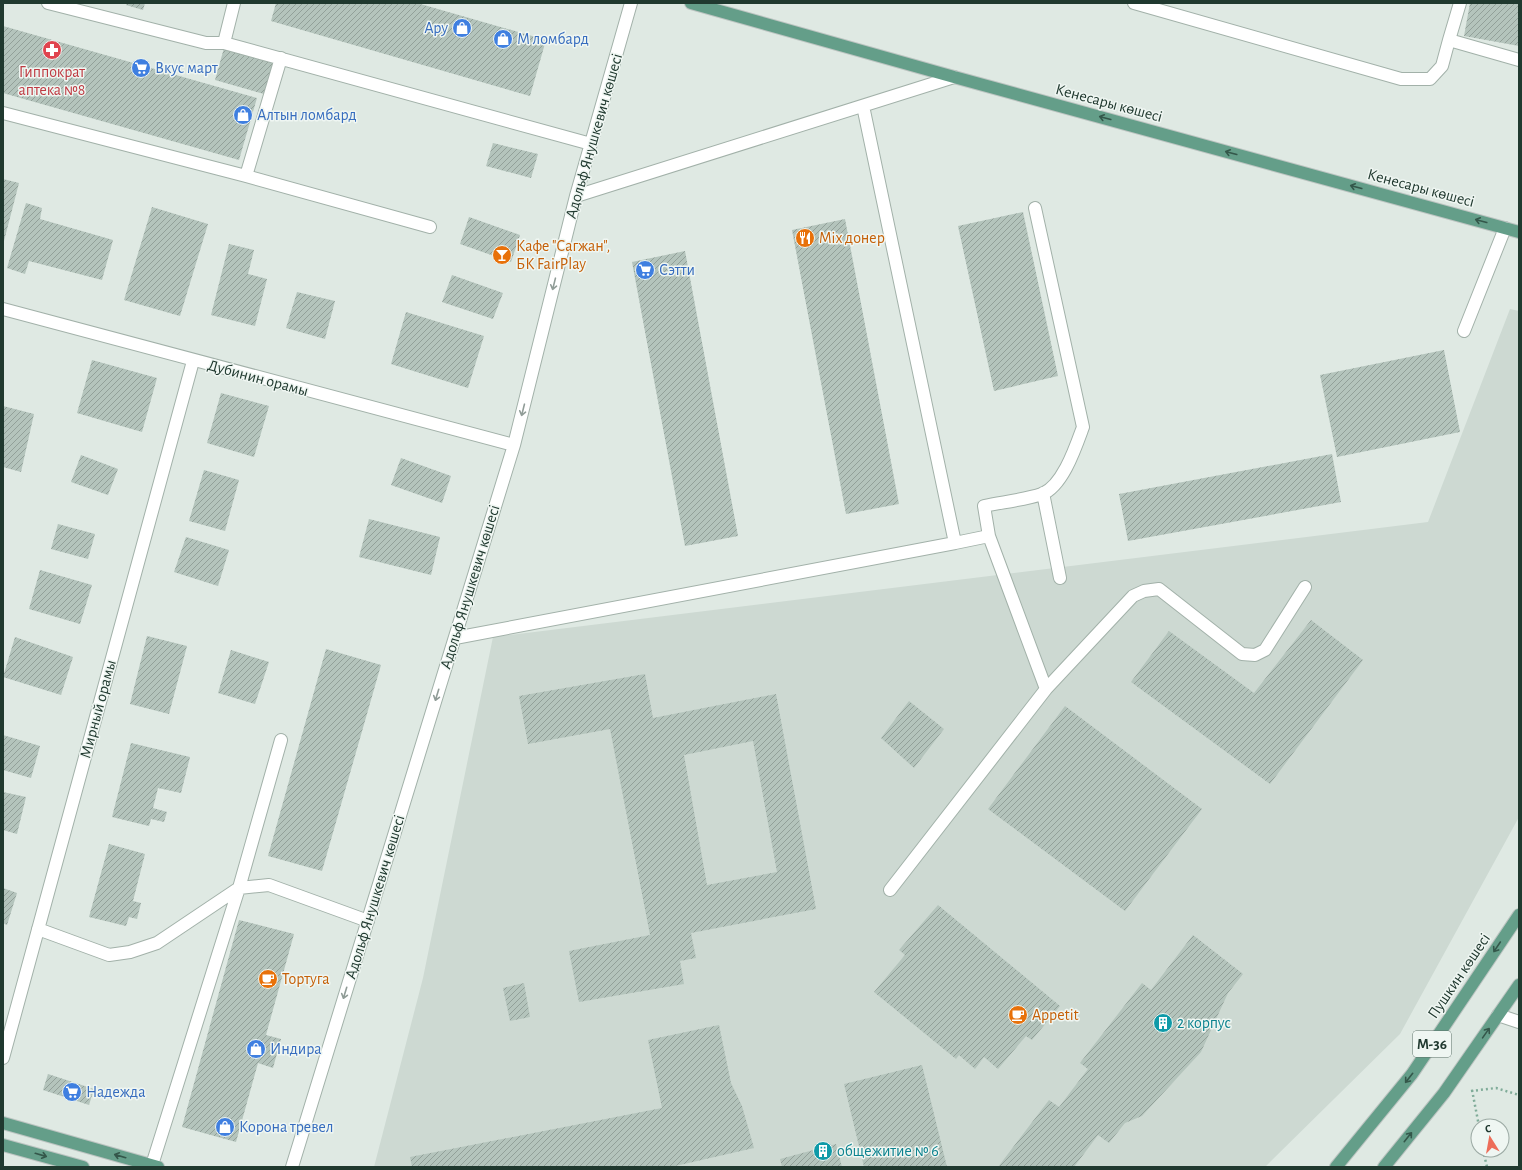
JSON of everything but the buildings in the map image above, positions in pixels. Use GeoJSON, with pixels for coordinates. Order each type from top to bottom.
{"type":"FeatureCollection","features":[{"type":"Feature","properties":{"kind":"main road","name":"Кенесары көшесі"},"geometry":{"type":"LineString","coordinates":[[691,3],[954,77],[1519,232]]}},
{"type":"Feature","properties":{"kind":"main road","name":"Пушкин көшесі"},"geometry":{"type":"LineString","coordinates":[[1336,1167],[1412,1074],[1519,915]]}},
{"type":"Feature","properties":{"kind":"main road","name":"M-36"},"geometry":{"type":"LineString","coordinates":[[1384,1167],[1444,1093],[1519,985]]}},
{"type":"Feature","properties":{"kind":"main road"},"geometry":{"type":"LineString","coordinates":[[3,1123],[155,1166]]}},
{"type":"Feature","properties":{"kind":"main road"},"geometry":{"type":"LineString","coordinates":[[3,1145],[83,1167]]}},
{"type":"Feature","properties":{"kind":"street"},"geometry":{"type":"LineString","coordinates":[[48,3],[206,43],[224,43],[591,144]]}},
{"type":"Feature","properties":{"kind":"street"},"geometry":{"type":"LineString","coordinates":[[224,43],[234,3]]}},
{"type":"Feature","properties":{"kind":"street","name":"Адольф Янушкевич көшесі"},"geometry":{"type":"LineString","coordinates":[[292,1167],[514,445],[576,196],[631,3]]}},
{"type":"Feature","properties":{"kind":"street"},"geometry":{"type":"LineString","coordinates":[[1134,3],[1401,79],[1430,80],[1442,66],[1460,3]]}},
{"type":"Feature","properties":{"kind":"street"},"geometry":{"type":"LineString","coordinates":[[1449,40],[1519,60]]}},
{"type":"Feature","properties":{"kind":"street"},"geometry":{"type":"LineString","coordinates":[[246,176],[281,58]]}},
{"type":"Feature","properties":{"kind":"street"},"geometry":{"type":"LineString","coordinates":[[576,196],[954,77]]}},
{"type":"Feature","properties":{"kind":"street"},"geometry":{"type":"LineString","coordinates":[[863,106],[955,543]]}},
{"type":"Feature","properties":{"kind":"street"},"geometry":{"type":"LineString","coordinates":[[3,114],[246,176],[430,227]]}},
{"type":"Feature","properties":{"kind":"street"},"geometry":{"type":"LineString","coordinates":[[1035,208],[1083,427],[1073,456],[1058,480],[1043,493],[984,506],[990,536],[1046,689]]}},
{"type":"Feature","properties":{"kind":"street"},"geometry":{"type":"LineString","coordinates":[[1464,331],[1505,228]]}},
{"type":"Feature","properties":{"kind":"street","name":"Дубинин орамы"},"geometry":{"type":"LineString","coordinates":[[3,309],[193,361],[514,445]]}},
{"type":"Feature","properties":{"kind":"street","name":"Мирный орамы"},"geometry":{"type":"LineString","coordinates":[[3,1058],[193,361]]}},
{"type":"Feature","properties":{"kind":"street"},"geometry":{"type":"LineString","coordinates":[[1043,493],[1060,578]]}},
{"type":"Feature","properties":{"kind":"street"},"geometry":{"type":"LineString","coordinates":[[455,638],[990,536]]}},
{"type":"Feature","properties":{"kind":"street"},"geometry":{"type":"LineString","coordinates":[[890,890],[1046,689],[1133,596],[1144,591],[1159,589],[1242,654],[1255,655],[1265,650],[1305,587]]}},
{"type":"Feature","properties":{"kind":"street"},"geometry":{"type":"LineString","coordinates":[[155,1166],[239,888],[281,740]]}},
{"type":"Feature","properties":{"kind":"street"},"geometry":{"type":"LineString","coordinates":[[38,929],[109,955],[130,952],[157,943],[239,888],[269,885],[368,921]]}},
{"type":"Feature","properties":{"kind":"street"},"geometry":{"type":"LineString","coordinates":[[1498,1015],[1519,1022]]}},
{"type":"Feature","properties":{"kind":"path"},"geometry":{"type":"LineString","coordinates":[[1472,1090],[1477,1118]]}},
{"type":"Feature","properties":{"kind":"shaded area"},"geometry":{"type":"Polygon","coordinates":[[[1510,309],[1519,311],[1519,817],[1400,1034],[1265,1167],[374,1167],[423,978],[493,637],[1428,522],[1510,309]]]}},
{"type":"Feature","properties":{"kind":"place","name":"Ару"},"geometry":{"type":"Point","coordinates":[462,28]}},
{"type":"Feature","properties":{"kind":"place","name":"М ломбард"},"geometry":{"type":"Point","coordinates":[503,39]}},
{"type":"Feature","properties":{"kind":"place","name":"Гиппократ аптека №8"},"geometry":{"type":"Point","coordinates":[52,50]}},
{"type":"Feature","properties":{"kind":"place","name":"Вкус март"},"geometry":{"type":"Point","coordinates":[141,68]}},
{"type":"Feature","properties":{"kind":"place","name":"Алтын ломбард"},"geometry":{"type":"Point","coordinates":[243,115]}},
{"type":"Feature","properties":{"kind":"place","name":"Mix донер"},"geometry":{"type":"Point","coordinates":[805,238]}},
{"type":"Feature","properties":{"kind":"place","name":"Кафе \"Сагжан\", БК FairPlay"},"geometry":{"type":"Point","coordinates":[502,255]}},
{"type":"Feature","properties":{"kind":"place","name":"Сэтти"},"geometry":{"type":"Point","coordinates":[645,270]}},
{"type":"Feature","properties":{"kind":"place","name":"Тортуга"},"geometry":{"type":"Point","coordinates":[268,979]}},
{"type":"Feature","properties":{"kind":"place","name":"Appetit"},"geometry":{"type":"Point","coordinates":[1018,1015]}},
{"type":"Feature","properties":{"kind":"place","name":"2 корпус"},"geometry":{"type":"Point","coordinates":[1163,1023]}},
{"type":"Feature","properties":{"kind":"place","name":"Индира"},"geometry":{"type":"Point","coordinates":[256,1049]}},
{"type":"Feature","properties":{"kind":"place","name":"Надежда"},"geometry":{"type":"Point","coordinates":[72,1092]}},
{"type":"Feature","properties":{"kind":"place","name":"Корона тревел"},"geometry":{"type":"Point","coordinates":[225,1127]}},
{"type":"Feature","properties":{"kind":"place","name":"общежитие № 6"},"geometry":{"type":"Point","coordinates":[823,1151]}}]}
